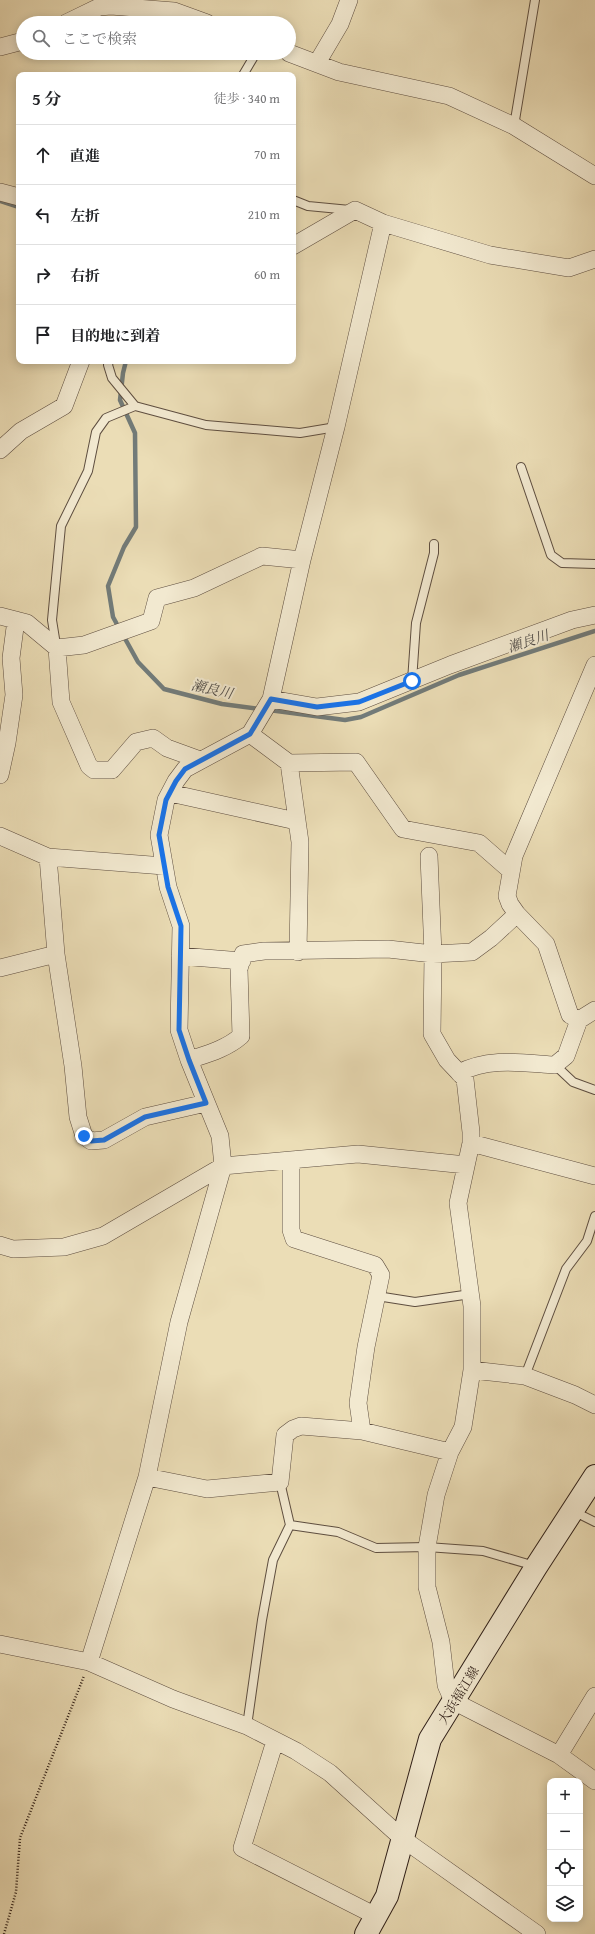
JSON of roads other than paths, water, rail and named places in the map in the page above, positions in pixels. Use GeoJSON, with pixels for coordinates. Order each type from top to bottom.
{"type":"FeatureCollection","features":[{"type":"Feature","properties":{"kind":"main road","name":"大浜福江線"},"geometry":{"type":"LineString","coordinates":[[371,1925],[387,1896],[430,1739],[536,1567],[595,1476]]}},
{"type":"Feature","properties":{"kind":"street"},"geometry":{"type":"LineString","coordinates":[[317,63],[340,24],[349,0]]}},
{"type":"Feature","properties":{"kind":"street"},"geometry":{"type":"LineString","coordinates":[[80,16],[99,7],[175,6],[194,16]]}},
{"type":"Feature","properties":{"kind":"street"},"geometry":{"type":"LineString","coordinates":[[0,47],[16,43]]}},
{"type":"Feature","properties":{"kind":"street"},"geometry":{"type":"LineString","coordinates":[[296,56],[338,72],[449,96],[514,126],[595,176]]}},
{"type":"Feature","properties":{"kind":"street"},"geometry":{"type":"LineString","coordinates":[[0,192],[16,196]]}},
{"type":"Feature","properties":{"kind":"street"},"geometry":{"type":"LineString","coordinates":[[296,244],[355,210],[383,223],[497,256],[569,268],[595,259]]}},
{"type":"Feature","properties":{"kind":"street"},"geometry":{"type":"LineString","coordinates":[[89,1662],[147,1477],[179,1322],[223,1166],[220,1136],[189,1060],[179,1030],[181,926],[168,887],[159,835],[166,800],[176,781],[185,769],[250,734],[271,699],[302,560],[336,427],[383,223]]}},
{"type":"Feature","properties":{"kind":"street"},"geometry":{"type":"LineString","coordinates":[[0,450],[21,431],[64,406],[80,364]]}},
{"type":"Feature","properties":{"kind":"street"},"geometry":{"type":"LineString","coordinates":[[57,648],[84,645],[151,621],[157,598],[194,588],[262,556],[302,560]]}},
{"type":"Feature","properties":{"kind":"street"},"geometry":{"type":"LineString","coordinates":[[271,699],[317,707],[359,702],[572,620],[595,615]]}},
{"type":"Feature","properties":{"kind":"street"},"geometry":{"type":"LineString","coordinates":[[0,775],[7,743],[14,695],[8,618],[27,623],[57,648],[62,702],[90,766],[94,770],[112,770],[136,742],[153,738],[166,748],[200,760]]}},
{"type":"Feature","properties":{"kind":"street"},"geometry":{"type":"LineString","coordinates":[[579,1020],[570,1015],[546,944],[517,914],[510,904],[507,896],[514,856],[595,665]]}},
{"type":"Feature","properties":{"kind":"street"},"geometry":{"type":"LineString","coordinates":[[250,734],[289,763],[356,762],[403,828],[479,843],[511,871]]}},
{"type":"Feature","properties":{"kind":"street"},"geometry":{"type":"LineString","coordinates":[[289,763],[300,842],[298,952]]}},
{"type":"Feature","properties":{"kind":"street"},"geometry":{"type":"LineString","coordinates":[[170,793],[296,821]]}},
{"type":"Feature","properties":{"kind":"street"},"geometry":{"type":"LineString","coordinates":[[0,836],[48,857],[164,866]]}},
{"type":"Feature","properties":{"kind":"street"},"geometry":{"type":"LineString","coordinates":[[429,856],[433,954],[432,1034],[447,1060],[465,1079],[471,1132],[471,1143],[458,1203],[471,1294],[472,1370],[463,1427],[450,1452],[436,1495],[426,1547],[427,1587],[441,1642],[446,1685],[453,1701],[559,1754],[595,1781]]}},
{"type":"Feature","properties":{"kind":"street"},"geometry":{"type":"LineString","coordinates":[[48,857],[56,954],[73,1066],[78,1117],[84,1136],[91,1141],[104,1140],[145,1117],[206,1103]]}},
{"type":"Feature","properties":{"kind":"street"},"geometry":{"type":"LineString","coordinates":[[189,1060],[233,1043],[241,1036],[239,969],[243,954],[252,952],[388,950],[433,954],[472,952],[491,938],[517,914]]}},
{"type":"Feature","properties":{"kind":"street"},"geometry":{"type":"LineString","coordinates":[[0,968],[56,954]]}},
{"type":"Feature","properties":{"kind":"street"},"geometry":{"type":"LineString","coordinates":[[180,956],[242,961]]}},
{"type":"Feature","properties":{"kind":"street"},"geometry":{"type":"LineString","coordinates":[[459,1073],[470,1067],[495,1061],[555,1065],[566,1056],[579,1020],[595,1010]]}},
{"type":"Feature","properties":{"kind":"street"},"geometry":{"type":"LineString","coordinates":[[471,1143],[595,1176]]}},
{"type":"Feature","properties":{"kind":"street"},"geometry":{"type":"LineString","coordinates":[[0,1245],[13,1249],[64,1247],[103,1236],[223,1166],[358,1154],[466,1164]]}},
{"type":"Feature","properties":{"kind":"street"},"geometry":{"type":"LineString","coordinates":[[290,1161],[291,1230],[294,1239],[375,1265],[381,1275],[366,1347],[358,1403],[362,1431]]}},
{"type":"Feature","properties":{"kind":"street"},"geometry":{"type":"LineString","coordinates":[[472,1370],[525,1376],[574,1395],[595,1405]]}},
{"type":"Feature","properties":{"kind":"street"},"geometry":{"type":"LineString","coordinates":[[147,1477],[207,1489],[280,1482],[285,1435],[293,1429],[301,1426],[362,1431],[450,1452]]}},
{"type":"Feature","properties":{"kind":"street"},"geometry":{"type":"LineString","coordinates":[[0,1644],[89,1662],[173,1699],[247,1726],[296,1751],[330,1773],[403,1839],[537,1934]]}},
{"type":"Feature","properties":{"kind":"street"},"geometry":{"type":"LineString","coordinates":[[559,1754],[595,1696]]}},
{"type":"Feature","properties":{"kind":"street"},"geometry":{"type":"LineString","coordinates":[[275,1741],[242,1848],[371,1925]]}},
{"type":"Feature","properties":{"kind":"lane"},"geometry":{"type":"LineString","coordinates":[[514,126],[535,0]]}},
{"type":"Feature","properties":{"kind":"lane"},"geometry":{"type":"LineString","coordinates":[[245,72],[252,60]]}},
{"type":"Feature","properties":{"kind":"lane"},"geometry":{"type":"LineString","coordinates":[[296,201],[308,206],[355,210]]}},
{"type":"Feature","properties":{"kind":"lane"},"geometry":{"type":"LineString","coordinates":[[108,364],[112,378],[135,406],[206,425],[300,433],[336,427]]}},
{"type":"Feature","properties":{"kind":"lane"},"geometry":{"type":"LineString","coordinates":[[57,648],[52,620],[61,526],[88,471],[96,432],[106,418],[135,406]]}},
{"type":"Feature","properties":{"kind":"lane"},"geometry":{"type":"LineString","coordinates":[[521,467],[551,555],[562,563],[595,564]]}},
{"type":"Feature","properties":{"kind":"lane"},"geometry":{"type":"LineString","coordinates":[[412,681],[416,623],[434,554],[434,544]]}},
{"type":"Feature","properties":{"kind":"lane"},"geometry":{"type":"LineString","coordinates":[[555,1065],[573,1082],[595,1090]]}},
{"type":"Feature","properties":{"kind":"lane"},"geometry":{"type":"LineString","coordinates":[[525,1376],[566,1269],[587,1241],[595,1216]]}},
{"type":"Feature","properties":{"kind":"lane"},"geometry":{"type":"LineString","coordinates":[[376,1296],[415,1302],[471,1294]]}},
{"type":"Feature","properties":{"kind":"lane"},"geometry":{"type":"LineString","coordinates":[[247,1726],[262,1620],[273,1560],[290,1525],[280,1482]]}},
{"type":"Feature","properties":{"kind":"lane"},"geometry":{"type":"LineString","coordinates":[[573,1510],[595,1522]]}},
{"type":"Feature","properties":{"kind":"lane"},"geometry":{"type":"LineString","coordinates":[[290,1525],[338,1532],[376,1548],[426,1547],[483,1551],[536,1567]]}},
{"type":"Feature","properties":{"kind":"waterway","name":"瀬良川"},"geometry":{"type":"LineString","coordinates":[[0,201],[16,206]]}},
{"type":"Feature","properties":{"kind":"waterway","name":"瀬良川"},"geometry":{"type":"LineString","coordinates":[[119,628],[113,617],[108,586],[124,547],[136,527],[135,433],[120,400],[125,364]]}},
{"type":"Feature","properties":{"kind":"waterway","name":"瀬良川"},"geometry":{"type":"LineString","coordinates":[[269,710],[345,720],[361,717],[459,675],[595,631]]}},
{"type":"Feature","properties":{"kind":"waterway","name":"瀬良川"},"geometry":{"type":"LineString","coordinates":[[123,635],[138,662],[164,689],[222,704],[260,709]]}}]}
